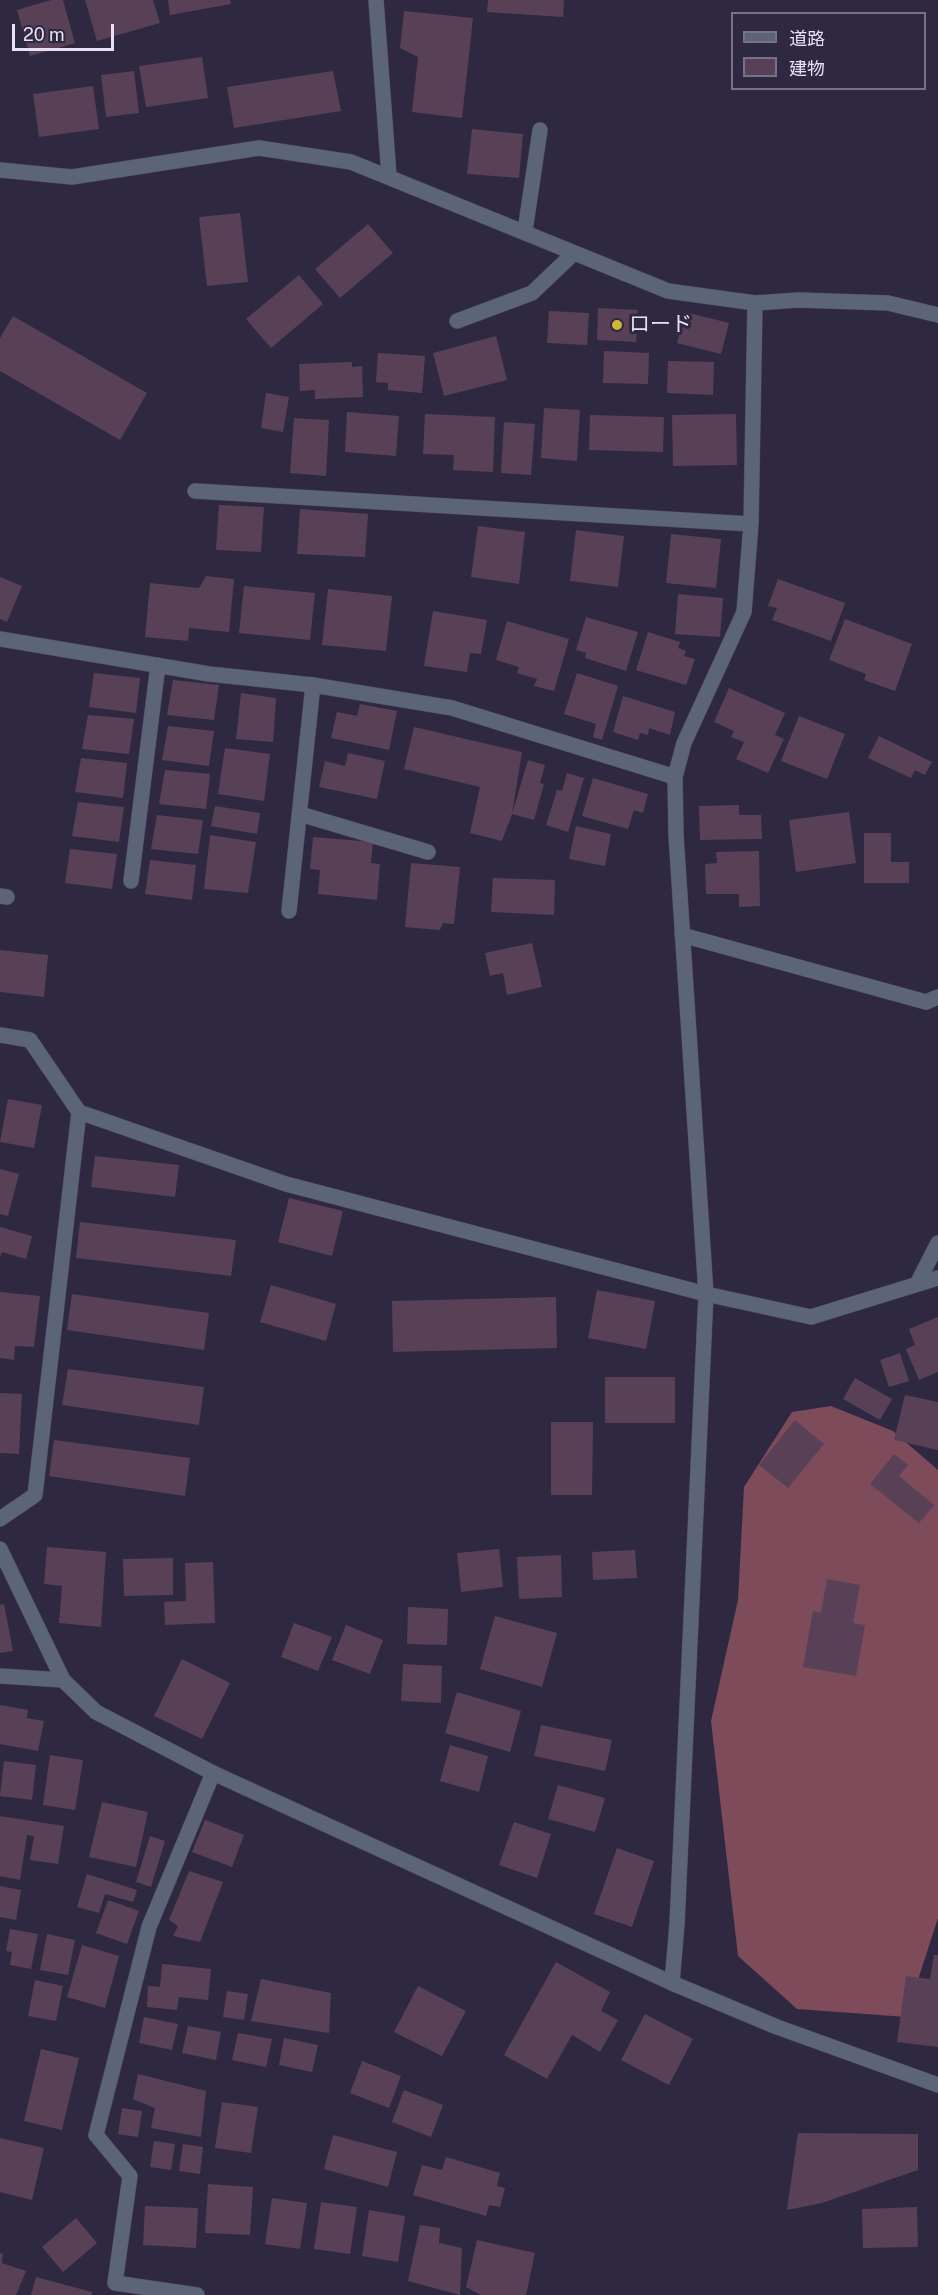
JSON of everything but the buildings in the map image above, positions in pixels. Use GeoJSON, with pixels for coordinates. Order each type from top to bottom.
{"type":"FeatureCollection","features":[{"type":"Feature","properties":{"kind":"street"},"geometry":{"type":"LineString","coordinates":[[376,0],[389,176]]}},
{"type":"Feature","properties":{"kind":"street"},"geometry":{"type":"LineString","coordinates":[[525,231],[540,130]]}},
{"type":"Feature","properties":{"kind":"street"},"geometry":{"type":"LineString","coordinates":[[0,171],[72,177],[259,148],[351,162],[668,291],[755,303],[798,300],[888,303],[938,315]]}},
{"type":"Feature","properties":{"kind":"street"},"geometry":{"type":"LineString","coordinates":[[457,321],[532,292],[574,253]]}},
{"type":"Feature","properties":{"kind":"street"},"geometry":{"type":"LineString","coordinates":[[672,1983],[678,1912],[706,1293],[682,935],[675,777],[684,743],[744,612],[751,525],[755,303]]}},
{"type":"Feature","properties":{"kind":"street"},"geometry":{"type":"LineString","coordinates":[[195,491],[751,525]]}},
{"type":"Feature","properties":{"kind":"street"},"geometry":{"type":"LineString","coordinates":[[0,639],[209,674],[313,685],[452,708],[675,777]]}},
{"type":"Feature","properties":{"kind":"street"},"geometry":{"type":"LineString","coordinates":[[132,881],[158,665]]}},
{"type":"Feature","properties":{"kind":"street"},"geometry":{"type":"LineString","coordinates":[[289,911],[313,685]]}},
{"type":"Feature","properties":{"kind":"street"},"geometry":{"type":"LineString","coordinates":[[300,814],[428,852]]}},
{"type":"Feature","properties":{"kind":"street"},"geometry":{"type":"LineString","coordinates":[[682,935],[926,1002],[938,997]]}},
{"type":"Feature","properties":{"kind":"street"},"geometry":{"type":"LineString","coordinates":[[0,1035],[30,1040],[79,1112],[286,1184],[706,1293],[811,1317],[938,1278]]}},
{"type":"Feature","properties":{"kind":"street"},"geometry":{"type":"LineString","coordinates":[[0,1519],[35,1496],[79,1112]]}},
{"type":"Feature","properties":{"kind":"street"},"geometry":{"type":"LineString","coordinates":[[917,1284],[938,1243]]}},
{"type":"Feature","properties":{"kind":"street"},"geometry":{"type":"LineString","coordinates":[[0,1549],[63,1680],[96,1712],[213,1773],[672,1983],[777,2027],[938,2085]]}},
{"type":"Feature","properties":{"kind":"street"},"geometry":{"type":"LineString","coordinates":[[0,1676],[63,1680]]}},
{"type":"Feature","properties":{"kind":"street"},"geometry":{"type":"LineString","coordinates":[[197,2295],[146,2291],[115,2283],[130,2176],[96,2135],[149,1927],[213,1773]]}},
{"type":"Feature","properties":{"kind":"shaded area"},"geometry":{"type":"Polygon","coordinates":[[[831,1406],[893,1431],[938,1470],[938,1918],[906,2017],[797,2009],[738,1956],[711,1721],[738,1600],[744,1487],[792,1412],[831,1406]]]}},
{"type":"Feature","properties":{"kind":"place","name":"ロード"},"geometry":{"type":"Point","coordinates":[617,325]}}]}
